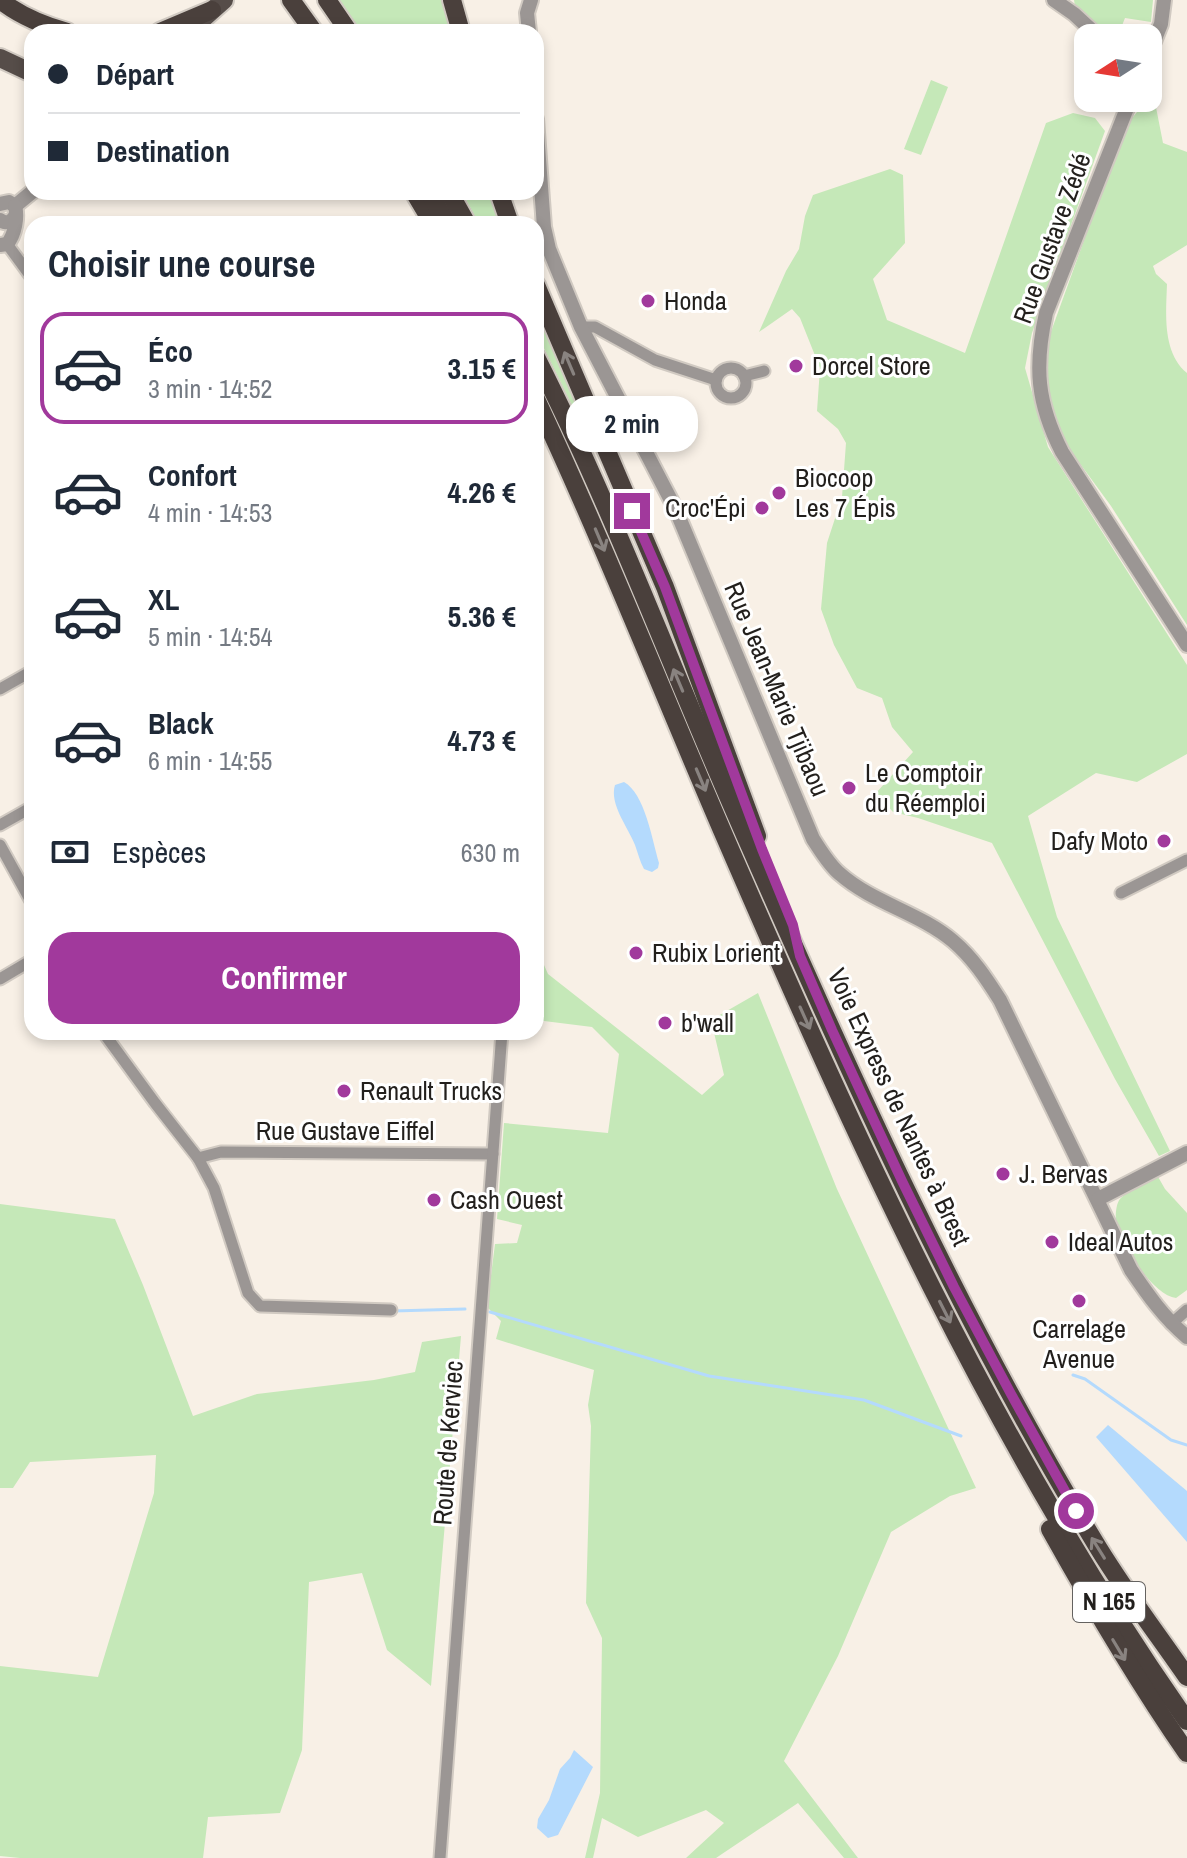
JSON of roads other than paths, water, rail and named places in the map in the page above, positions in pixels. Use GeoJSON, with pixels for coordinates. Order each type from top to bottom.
{"type":"FeatureCollection","features":[{"type":"Feature","properties":{"kind":"highway"},"geometry":{"type":"LineString","coordinates":[[0,0],[40,24]]}},
{"type":"Feature","properties":{"kind":"highway"},"geometry":{"type":"LineString","coordinates":[[291,0],[308,24]]}},
{"type":"Feature","properties":{"kind":"highway"},"geometry":{"type":"LineString","coordinates":[[306,0],[322,24]]}},
{"type":"Feature","properties":{"kind":"highway"},"geometry":{"type":"LineString","coordinates":[[327,0],[344,24]]}},
{"type":"Feature","properties":{"kind":"highway"},"geometry":{"type":"LineString","coordinates":[[452,0],[460,24]]}},
{"type":"Feature","properties":{"kind":"highway"},"geometry":{"type":"LineString","coordinates":[[459,0],[461,24]]}},
{"type":"Feature","properties":{"kind":"highway"},"geometry":{"type":"LineString","coordinates":[[177,24],[218,5]]}},
{"type":"Feature","properties":{"kind":"highway"},"geometry":{"type":"LineString","coordinates":[[544,304],[665,587],[793,925],[800,956]]}},
{"type":"Feature","properties":{"kind":"highway","name":"Voie Express de Nantes à Brest"},"geometry":{"type":"LineString","coordinates":[[544,375],[617,535],[740,825],[902,1181],[954,1287],[1101,1552],[1187,1677]]}},
{"type":"Feature","properties":{"kind":"highway","name":"Voie Express de Nantes à Brest"},"geometry":{"type":"LineString","coordinates":[[544,416],[820,1051],[910,1242],[1035,1481],[1087,1568],[1187,1721]]}},
{"type":"Feature","properties":{"kind":"highway","name":"N 165"},"geometry":{"type":"LineString","coordinates":[[544,436],[569,469]]}},
{"type":"Feature","properties":{"kind":"highway"},"geometry":{"type":"LineString","coordinates":[[1035,1481],[1042,1515],[1116,1645],[1187,1753]]}},
{"type":"Feature","properties":{"kind":"main road"},"geometry":{"type":"LineString","coordinates":[[197,24],[218,5]]}},
{"type":"Feature","properties":{"kind":"main road"},"geometry":{"type":"LineString","coordinates":[[0,50],[24,60]]}},
{"type":"Feature","properties":{"kind":"main road"},"geometry":{"type":"LineString","coordinates":[[0,58],[24,69]]}},
{"type":"Feature","properties":{"kind":"street"},"geometry":{"type":"LineString","coordinates":[[528,24],[527,13],[531,0]]}},
{"type":"Feature","properties":{"kind":"street"},"geometry":{"type":"LineString","coordinates":[[1054,0],[1085,24]]}},
{"type":"Feature","properties":{"kind":"street"},"geometry":{"type":"LineString","coordinates":[[1161,24],[1164,0]]}},
{"type":"Feature","properties":{"kind":"street","name":"Rue Gustave Zédé"},"geometry":{"type":"LineString","coordinates":[[1125,112],[1046,313],[1038,358],[1040,390],[1048,423],[1062,452],[1187,645]]}},
{"type":"Feature","properties":{"kind":"street"},"geometry":{"type":"LineString","coordinates":[[10,208],[4,234],[24,265]]}},
{"type":"Feature","properties":{"kind":"street","name":"Rue Jean-Marie Tjibaou"},"geometry":{"type":"LineString","coordinates":[[544,227],[549,249],[581,327],[676,510],[813,839],[837,872],[863,892],[951,939],[977,965],[1000,1000],[1131,1270],[1171,1324],[1187,1337]]}},
{"type":"Feature","properties":{"kind":"street"},"geometry":{"type":"LineString","coordinates":[[581,327],[595,327],[655,360],[716,380]]}},
{"type":"Feature","properties":{"kind":"street"},"geometry":{"type":"LineString","coordinates":[[726,369],[736,369],[744,376],[744,390],[733,398],[723,396],[717,389],[718,375],[726,369]]}},
{"type":"Feature","properties":{"kind":"street"},"geometry":{"type":"LineString","coordinates":[[744,376],[764,371]]}},
{"type":"Feature","properties":{"kind":"street"},"geometry":{"type":"LineString","coordinates":[[0,689],[24,676]]}},
{"type":"Feature","properties":{"kind":"street"},"geometry":{"type":"LineString","coordinates":[[0,825],[24,812]]}},
{"type":"Feature","properties":{"kind":"street"},"geometry":{"type":"LineString","coordinates":[[0,845],[24,888]]}},
{"type":"Feature","properties":{"kind":"street"},"geometry":{"type":"LineString","coordinates":[[1121,893],[1187,860]]}},
{"type":"Feature","properties":{"kind":"street"},"geometry":{"type":"LineString","coordinates":[[0,979],[24,965]]}},
{"type":"Feature","properties":{"kind":"street"},"geometry":{"type":"LineString","coordinates":[[109,1040],[198,1158],[214,1188],[248,1293],[260,1306],[391,1310]]}},
{"type":"Feature","properties":{"kind":"street","name":"Route de Kerviec"},"geometry":{"type":"LineString","coordinates":[[440,1858],[501,1040]]}},
{"type":"Feature","properties":{"kind":"street","name":"Rue Gustave Eiffel"},"geometry":{"type":"LineString","coordinates":[[198,1158],[221,1152],[493,1154]]}},
{"type":"Feature","properties":{"kind":"street"},"geometry":{"type":"LineString","coordinates":[[1098,1199],[1187,1153]]}},
{"type":"Feature","properties":{"kind":"street"},"geometry":{"type":"LineString","coordinates":[[1171,1324],[1187,1310]]}},
{"type":"Feature","properties":{"kind":"water"},"geometry":{"type":"Polygon","coordinates":[[[624,782],[637,796],[647,818],[659,863],[652,872],[644,869],[617,808],[615,785],[624,782]]]}},
{"type":"Feature","properties":{"kind":"water"},"geometry":{"type":"Polygon","coordinates":[[[1108,1425],[1187,1491],[1187,1542],[1096,1437],[1108,1425]]]}},
{"type":"Feature","properties":{"kind":"water"},"geometry":{"type":"Polygon","coordinates":[[[574,1750],[593,1767],[558,1835],[548,1838],[537,1828],[538,1819],[549,1800],[560,1769],[574,1750]]]}},
{"type":"Feature","properties":{"kind":"waterway"},"geometry":{"type":"LineString","coordinates":[[393,1311],[465,1309]]}},
{"type":"Feature","properties":{"kind":"waterway"},"geometry":{"type":"LineString","coordinates":[[490,1312],[709,1376],[864,1400],[961,1436]]}},
{"type":"Feature","properties":{"kind":"waterway"},"geometry":{"type":"LineString","coordinates":[[1073,1375],[1085,1379],[1171,1440],[1187,1445]]}},
{"type":"Feature","properties":{"kind":"place","name":"Honda"},"geometry":{"type":"Point","coordinates":[648,301]}},
{"type":"Feature","properties":{"kind":"place","name":"Dorcel Store"},"geometry":{"type":"Point","coordinates":[796,366]}},
{"type":"Feature","properties":{"kind":"place","name":"Biocoop Les 7 Épis"},"geometry":{"type":"Point","coordinates":[779,493]}},
{"type":"Feature","properties":{"kind":"place","name":"Croc'Épi"},"geometry":{"type":"Point","coordinates":[762,508]}},
{"type":"Feature","properties":{"kind":"place","name":"Le Comptoir du Réemploi"},"geometry":{"type":"Point","coordinates":[849,788]}},
{"type":"Feature","properties":{"kind":"place","name":"Dafy Moto"},"geometry":{"type":"Point","coordinates":[1164,841]}},
{"type":"Feature","properties":{"kind":"place","name":"Rubix Lorient"},"geometry":{"type":"Point","coordinates":[636,953]}},
{"type":"Feature","properties":{"kind":"place","name":"b'wall"},"geometry":{"type":"Point","coordinates":[665,1023]}},
{"type":"Feature","properties":{"kind":"place","name":"Renault Trucks"},"geometry":{"type":"Point","coordinates":[344,1091]}},
{"type":"Feature","properties":{"kind":"place","name":"J. Bervas"},"geometry":{"type":"Point","coordinates":[1003,1174]}},
{"type":"Feature","properties":{"kind":"place","name":"Cash Ouest"},"geometry":{"type":"Point","coordinates":[434,1200]}},
{"type":"Feature","properties":{"kind":"place","name":"Ideal Autos"},"geometry":{"type":"Point","coordinates":[1052,1242]}},
{"type":"Feature","properties":{"kind":"place","name":"Carrelage Avenue"},"geometry":{"type":"Point","coordinates":[1079,1301]}}]}
